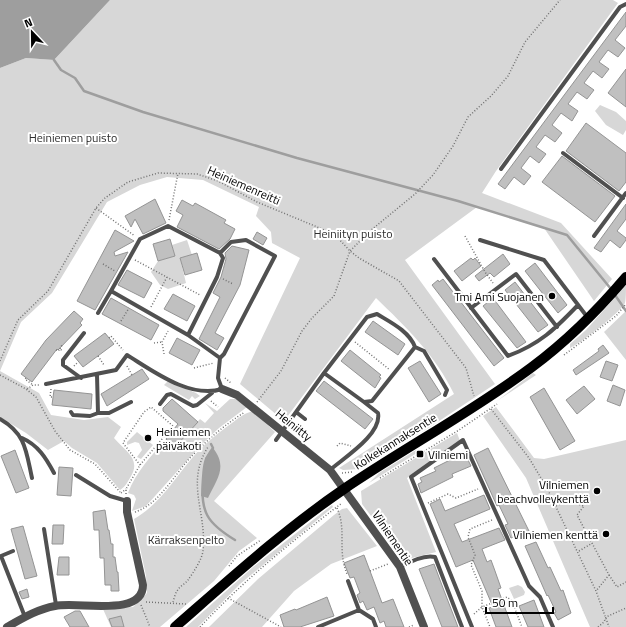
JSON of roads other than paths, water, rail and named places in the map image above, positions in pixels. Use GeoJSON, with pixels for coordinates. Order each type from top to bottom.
{"type":"FeatureCollection","features":[{"type":"Feature","properties":{"kind":"main road","name":"Kolkekannaksentie"},"geometry":{"type":"LineString","coordinates":[[175,627],[249,562],[296,524],[347,493],[478,405],[534,365],[589,318],[626,277]]}},
{"type":"Feature","properties":{"kind":"street","name":"Heiniitty"},"geometry":{"type":"LineString","coordinates":[[222,389],[237,395],[330,470],[347,493]]}},
{"type":"Feature","properties":{"kind":"street","name":"Vilniementie"},"geometry":{"type":"LineString","coordinates":[[347,493],[400,567],[424,627]]}},
{"type":"Feature","properties":{"kind":"street"},"geometry":{"type":"LineString","coordinates":[[7,627],[25,617],[56,605],[75,603],[119,606],[136,600],[143,591],[143,585],[127,515],[127,501]]}},
{"type":"Feature","properties":{"kind":"lane"},"geometry":{"type":"LineString","coordinates":[[501,169],[620,7],[626,4]]}},
{"type":"Feature","properties":{"kind":"lane"},"geometry":{"type":"LineString","coordinates":[[563,153],[622,198]]}},
{"type":"Feature","properties":{"kind":"lane"},"geometry":{"type":"LineString","coordinates":[[594,236],[626,193]]}},
{"type":"Feature","properties":{"kind":"lane"},"geometry":{"type":"LineString","coordinates":[[98,313],[140,239],[168,226],[220,253],[223,258],[218,276],[188,335]]}},
{"type":"Feature","properties":{"kind":"lane"},"geometry":{"type":"LineString","coordinates":[[46,384],[116,370],[127,355],[163,378],[197,391],[212,392],[222,389],[218,378],[220,360],[275,256],[246,240],[231,242],[220,253]]}},
{"type":"Feature","properties":{"kind":"lane"},"geometry":{"type":"LineString","coordinates":[[480,240],[544,260],[589,318]]}},
{"type":"Feature","properties":{"kind":"lane"},"geometry":{"type":"LineString","coordinates":[[434,259],[508,356],[530,347],[557,328],[578,305]]}},
{"type":"Feature","properties":{"kind":"lane"},"geometry":{"type":"LineString","coordinates":[[472,308],[516,274],[557,328]]}},
{"type":"Feature","properties":{"kind":"lane"},"geometry":{"type":"LineString","coordinates":[[110,291],[188,335],[220,360]]}},
{"type":"Feature","properties":{"kind":"lane"},"geometry":{"type":"LineString","coordinates":[[276,440],[324,373],[368,317],[377,314],[396,326],[412,341],[414,347],[424,351],[447,390],[445,395]]}},
{"type":"Feature","properties":{"kind":"lane"},"geometry":{"type":"LineString","coordinates":[[81,378],[63,365],[63,360],[84,334]]}},
{"type":"Feature","properties":{"kind":"lane"},"geometry":{"type":"LineString","coordinates":[[364,402],[372,401],[414,347]]}},
{"type":"Feature","properties":{"kind":"lane"},"geometry":{"type":"LineString","coordinates":[[324,373],[378,413],[379,419],[377,427],[330,470]]}},
{"type":"Feature","properties":{"kind":"lane"},"geometry":{"type":"LineString","coordinates":[[97,374],[98,413]]}},
{"type":"Feature","properties":{"kind":"lane"},"geometry":{"type":"LineString","coordinates":[[160,404],[167,395],[170,394],[193,406],[197,405],[212,392]]}},
{"type":"Feature","properties":{"kind":"lane"},"geometry":{"type":"LineString","coordinates":[[70,412],[73,416],[80,417],[98,413],[109,413],[131,402]]}},
{"type":"Feature","properties":{"kind":"lane"},"geometry":{"type":"LineString","coordinates":[[296,412],[305,419]]}},
{"type":"Feature","properties":{"kind":"lane"},"geometry":{"type":"LineString","coordinates":[[0,419],[10,425],[22,438],[32,442],[46,457],[54,473]]}},
{"type":"Feature","properties":{"kind":"lane"},"geometry":{"type":"LineString","coordinates":[[22,438],[32,478]]}},
{"type":"Feature","properties":{"kind":"lane"},"geometry":{"type":"LineString","coordinates":[[472,627],[411,477],[463,440],[529,586],[540,597],[554,627]]}},
{"type":"Feature","properties":{"kind":"lane"},"geometry":{"type":"LineString","coordinates":[[76,475],[110,496],[127,501]]}},
{"type":"Feature","properties":{"kind":"lane"},"geometry":{"type":"LineString","coordinates":[[44,529],[56,605]]}},
{"type":"Feature","properties":{"kind":"lane"},"geometry":{"type":"LineString","coordinates":[[13,551],[1,556],[25,617]]}},
{"type":"Feature","properties":{"kind":"lane"},"geometry":{"type":"LineString","coordinates":[[400,567],[415,560],[431,556],[435,557],[462,627]]}},
{"type":"Feature","properties":{"kind":"lane"},"geometry":{"type":"LineString","coordinates":[[348,581],[359,610],[373,619],[376,627]]}},
{"type":"Feature","properties":{"kind":"lane"},"geometry":{"type":"LineString","coordinates":[[318,627],[359,610]]}},
{"type":"Feature","properties":{"kind":"waterway"},"geometry":{"type":"LineString","coordinates":[[54,60],[61,70],[75,78],[84,91],[143,112],[297,158],[458,201],[567,235],[611,289]]}},
{"type":"Feature","properties":{"kind":"waterway"},"geometry":{"type":"LineString","coordinates":[[615,295],[626,311]]}},
{"type":"Feature","properties":{"kind":"waterway"},"geometry":{"type":"LineString","coordinates":[[211,444],[213,448],[206,459],[204,470],[202,490],[204,508],[207,516],[212,522],[225,534],[235,540]]}},
{"type":"Feature","properties":{"kind":"place","name":"Tmi Ami Suojanen"},"geometry":{"type":"Point","coordinates":[552,296]}},
{"type":"Feature","properties":{"kind":"place","name":"Heiniemen päiväkoti"},"geometry":{"type":"Point","coordinates":[148,438]}},
{"type":"Feature","properties":{"kind":"place","name":"Vilniemi"},"geometry":{"type":"Point","coordinates":[420,454]}},
{"type":"Feature","properties":{"kind":"place","name":"Vilniemen beachvolleykenttä"},"geometry":{"type":"Point","coordinates":[597,491]}},
{"type":"Feature","properties":{"kind":"place","name":"Vilniemen kenttä"},"geometry":{"type":"Point","coordinates":[606,534]}},
{"type":"Feature","properties":{"kind":"park label","name":"Heiniemen puisto"},"geometry":{"type":"Point","coordinates":[73,137]}},
{"type":"Feature","properties":{"kind":"park label","name":"Heiniityn puisto"},"geometry":{"type":"Point","coordinates":[353,233]}},
{"type":"Feature","properties":{"kind":"park label","name":"Kärraksenpelto"},"geometry":{"type":"Point","coordinates":[186,539]}}]}
